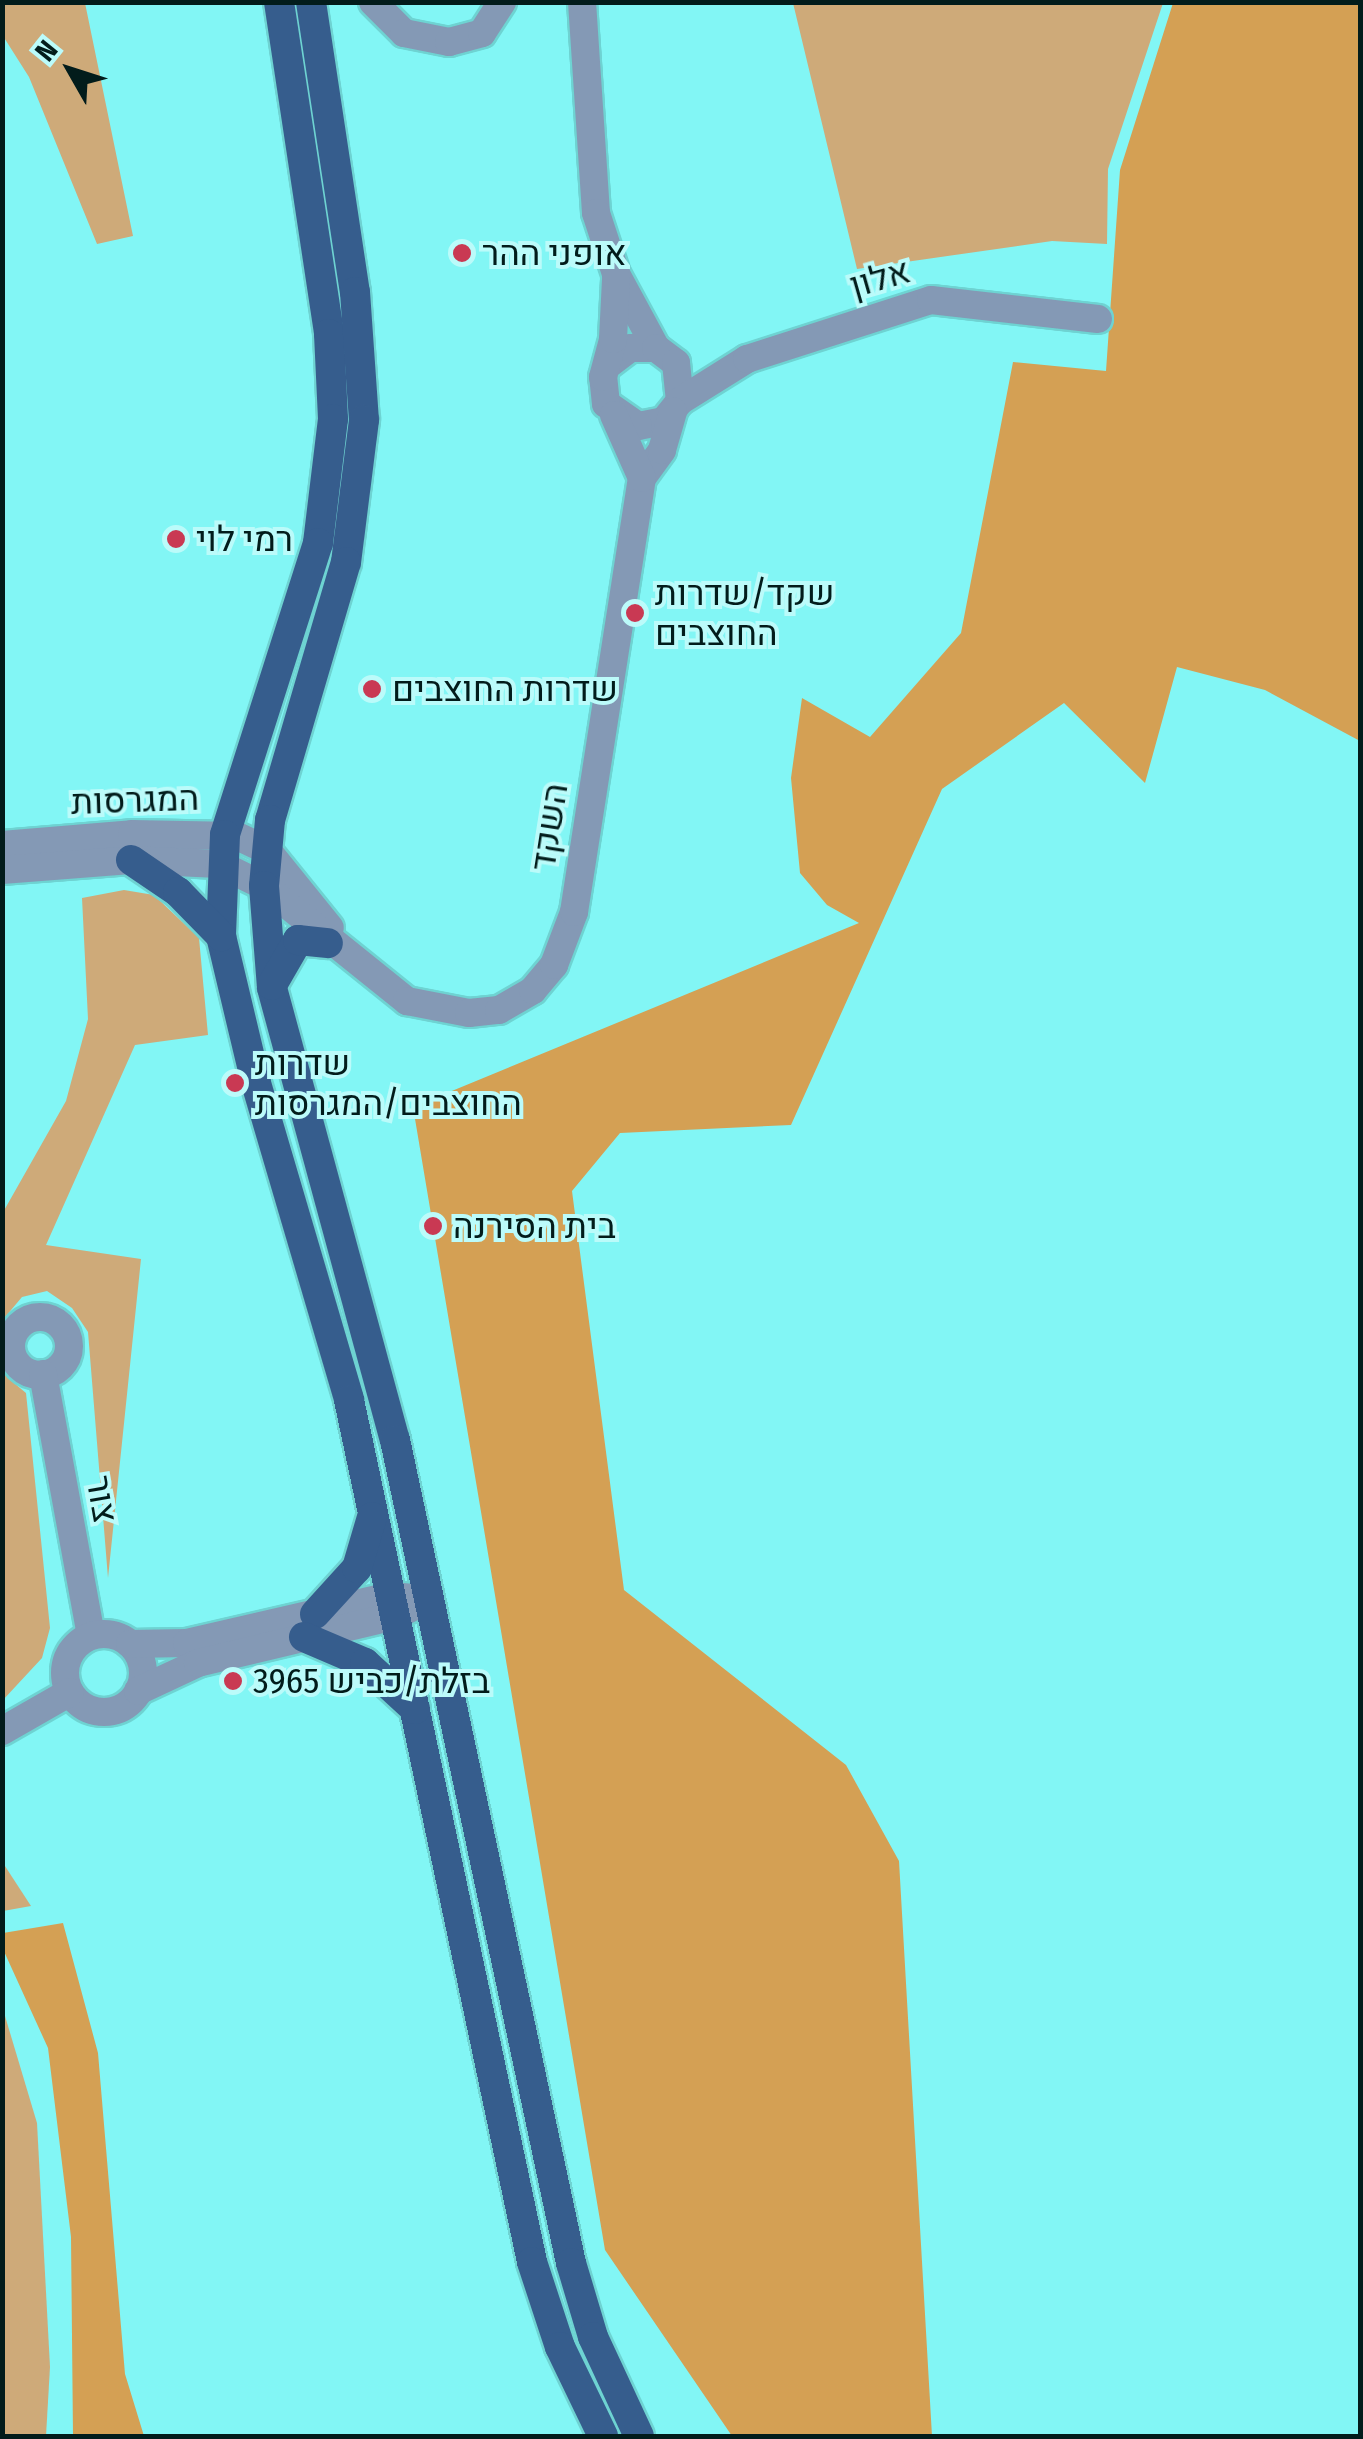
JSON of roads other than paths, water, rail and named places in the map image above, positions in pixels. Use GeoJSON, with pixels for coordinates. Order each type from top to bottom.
{"type":"FeatureCollection","features":[{"type":"Feature","properties":{"kind":"main road"},"geometry":{"type":"LineString","coordinates":[[279,2],[330,334],[333,420],[318,543],[222,849],[221,936],[256,1083],[332,1334],[373,1509],[532,2262],[560,2347],[603,2436]]}},
{"type":"Feature","properties":{"kind":"main road"},"geometry":{"type":"LineString","coordinates":[[311,2],[360,340],[362,461],[346,562],[282,765],[267,850],[264,886],[272,988],[292,1079],[374,1349],[571,2263],[593,2337],[640,2436]]}},
{"type":"Feature","properties":{"kind":"main road"},"geometry":{"type":"LineString","coordinates":[[130,860],[174,889],[221,936]]}},
{"type":"Feature","properties":{"kind":"main road"},"geometry":{"type":"LineString","coordinates":[[272,988],[282,958],[298,940],[328,943]]}},
{"type":"Feature","properties":{"kind":"main road"},"geometry":{"type":"LineString","coordinates":[[373,1509],[357,1568],[310,1626],[365,1663],[416,1709]]}},
{"type":"Feature","properties":{"kind":"street"},"geometry":{"type":"LineString","coordinates":[[373,2],[404,33],[448,42],[482,33],[502,2]]}},
{"type":"Feature","properties":{"kind":"street"},"geometry":{"type":"LineString","coordinates":[[582,2],[590,168],[616,274],[681,376],[677,407],[652,426],[614,415]]}},
{"type":"Feature","properties":{"kind":"street"},"geometry":{"type":"LineString","coordinates":[[616,274],[609,364],[602,391],[642,478]]}},
{"type":"Feature","properties":{"kind":"street","name":"אלון"},"geometry":{"type":"LineString","coordinates":[[662,351],[699,362],[747,359],[930,300],[1098,319]]}},
{"type":"Feature","properties":{"kind":"street"},"geometry":{"type":"LineString","coordinates":[[609,364],[630,348],[662,351]]}},
{"type":"Feature","properties":{"kind":"street","name":"אלון"},"geometry":{"type":"LineString","coordinates":[[677,407],[747,359]]}},
{"type":"Feature","properties":{"kind":"street","name":"השקד"},"geometry":{"type":"LineString","coordinates":[[264,886],[328,943],[407,1001],[469,1013],[515,1002],[554,964],[574,912],[642,478],[662,450],[677,407]]}},
{"type":"Feature","properties":{"kind":"street","name":"המגרסות"},"geometry":{"type":"LineString","coordinates":[[2,846],[267,850]]}},
{"type":"Feature","properties":{"kind":"street","name":"המגרסות"},"geometry":{"type":"LineString","coordinates":[[2,870],[222,849],[264,886]]}},
{"type":"Feature","properties":{"kind":"street","name":"השקד"},"geometry":{"type":"LineString","coordinates":[[267,850],[362,968]]}},
{"type":"Feature","properties":{"kind":"street","name":"צור"},"geometry":{"type":"LineString","coordinates":[[43,1374],[91,1636]]}},
{"type":"Feature","properties":{"kind":"street"},"geometry":{"type":"LineString","coordinates":[[61,1697],[86,1708],[109,1712],[138,1691],[198,1662],[310,1626],[429,1599]]}},
{"type":"Feature","properties":{"kind":"street"},"geometry":{"type":"LineString","coordinates":[[2,1731],[61,1697],[68,1659],[91,1636],[112,1635],[130,1644],[187,1643],[310,1626]]}},
{"type":"Feature","properties":{"kind":"street"},"geometry":{"type":"LineString","coordinates":[[130,1644],[142,1666],[138,1691]]}},
{"type":"Feature","properties":{"kind":"place","name":"אופני ההר"},"geometry":{"type":"Point","coordinates":[462,253]}},
{"type":"Feature","properties":{"kind":"place","name":"רמי לוי"},"geometry":{"type":"Point","coordinates":[176,539]}},
{"type":"Feature","properties":{"kind":"place","name":"שקד/שדרות החוצבים"},"geometry":{"type":"Point","coordinates":[635,613]}},
{"type":"Feature","properties":{"kind":"place","name":"שדרות החוצבים"},"geometry":{"type":"Point","coordinates":[372,689]}},
{"type":"Feature","properties":{"kind":"place","name":"שדרות החוצבים/המגרסות"},"geometry":{"type":"Point","coordinates":[235,1083]}},
{"type":"Feature","properties":{"kind":"place","name":"בית הסירנה"},"geometry":{"type":"Point","coordinates":[433,1226]}},
{"type":"Feature","properties":{"kind":"place","name":"בזלת/כביש 3965"},"geometry":{"type":"Point","coordinates":[233,1681]}}]}
